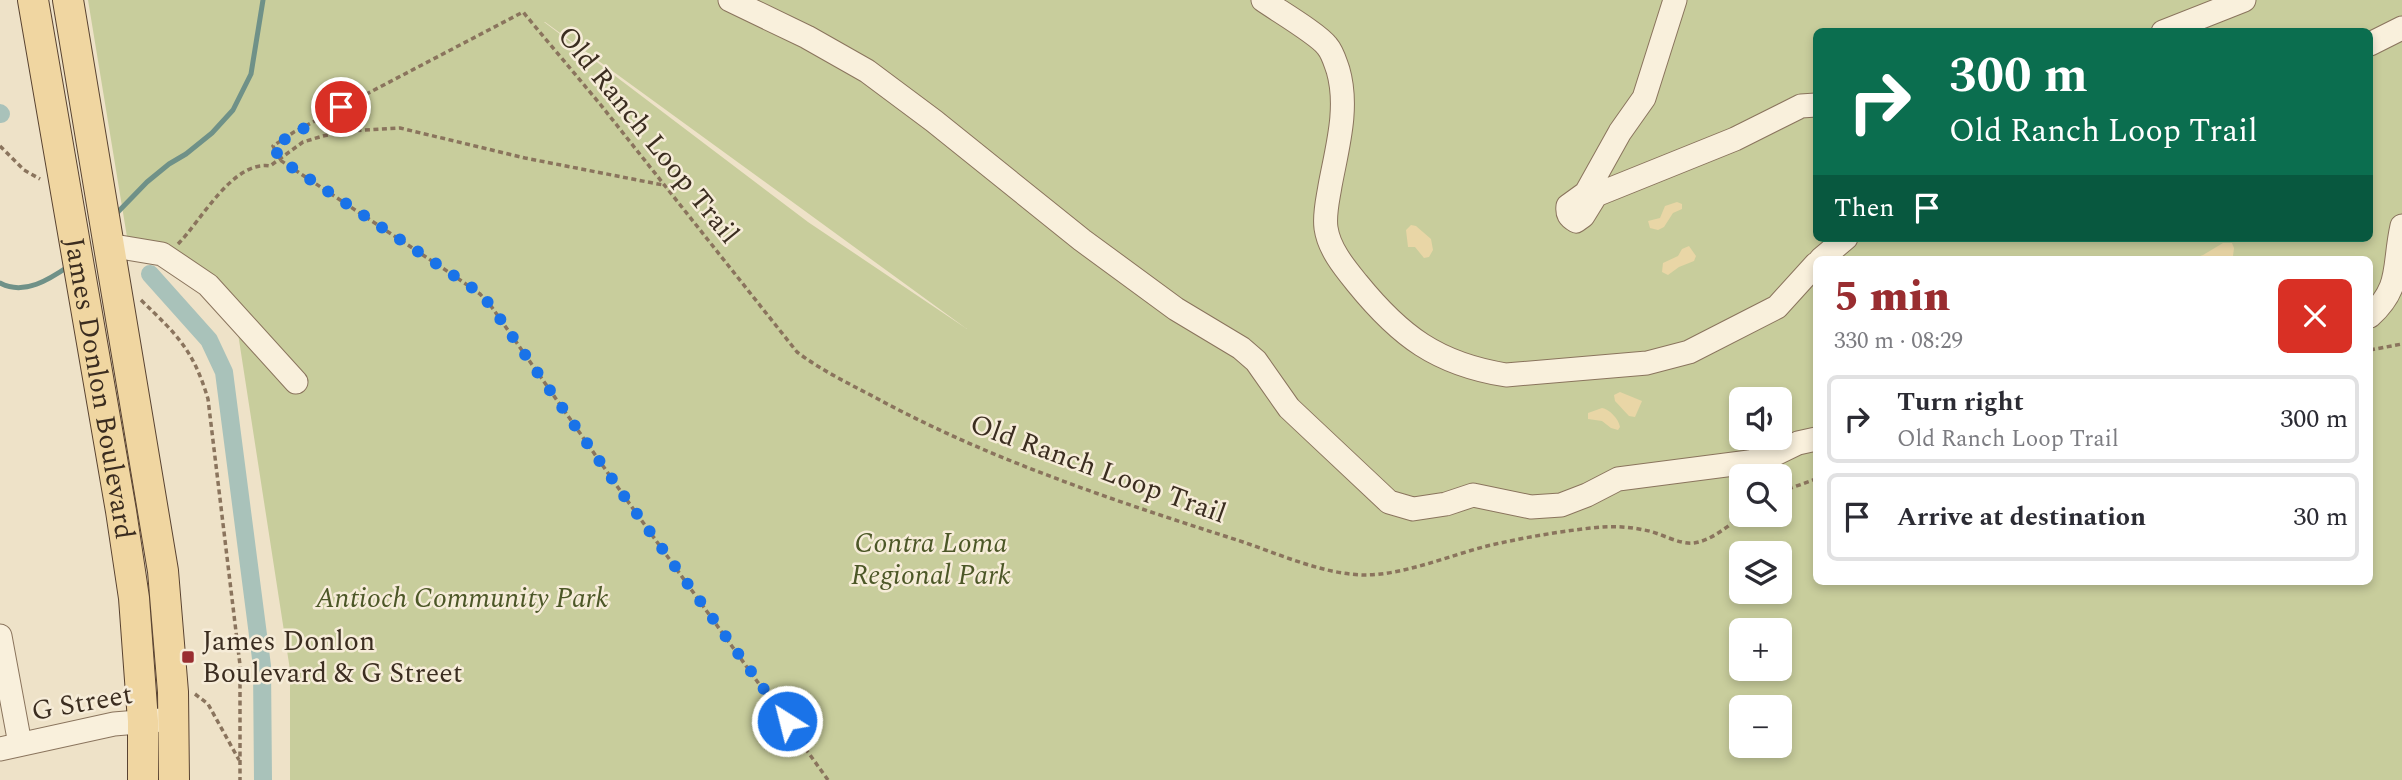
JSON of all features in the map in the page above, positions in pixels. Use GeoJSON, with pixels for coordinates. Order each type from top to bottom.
{"type":"FeatureCollection","features":[{"type":"Feature","properties":{"kind":"main road","name":"James Donlon Boulevard"},"geometry":{"type":"LineString","coordinates":[[33,0],[134,598],[144,721],[143,780]]}},
{"type":"Feature","properties":{"kind":"main road","name":"James Donlon Boulevard"},"geometry":{"type":"LineString","coordinates":[[68,0],[163,571],[174,706],[174,780]]}},
{"type":"Feature","properties":{"kind":"street"},"geometry":{"type":"LineString","coordinates":[[730,0],[807,37],[867,71],[1082,240],[1176,309],[1241,348],[1256,362],[1289,408],[1390,502],[1413,509],[1446,504],[1473,495],[1531,507],[1561,505],[1618,479],[1749,462],[1813,440]]}},
{"type":"Feature","properties":{"kind":"street"},"geometry":{"type":"LineString","coordinates":[[1262,0],[1327,45],[1341,81],[1342,122],[1326,208],[1326,229],[1333,249],[1378,309],[1402,332],[1443,357],[1506,375],[1647,363],[1689,352],[1777,307],[1813,267]]}},
{"type":"Feature","properties":{"kind":"street"},"geometry":{"type":"LineString","coordinates":[[1675,0],[1644,98],[1620,132],[1586,193],[1568,206],[1570,217],[1576,221],[1583,216],[1595,195],[1735,139],[1801,106],[1813,105]]}},
{"type":"Feature","properties":{"kind":"street"},"geometry":{"type":"LineString","coordinates":[[2173,28],[2244,0]]}},
{"type":"Feature","properties":{"kind":"street"},"geometry":{"type":"LineString","coordinates":[[2373,42],[2402,28]]}},
{"type":"Feature","properties":{"kind":"street"},"geometry":{"type":"LineString","coordinates":[[2373,314],[2386,304],[2396,282],[2402,226]]}},
{"type":"Feature","properties":{"kind":"street"},"geometry":{"type":"LineString","coordinates":[[1825,256],[1841,242]]}},
{"type":"Feature","properties":{"kind":"street"},"geometry":{"type":"LineString","coordinates":[[108,245],[162,254],[208,285],[296,382]]}},
{"type":"Feature","properties":{"kind":"street"},"geometry":{"type":"LineString","coordinates":[[0,636],[10,746]]}},
{"type":"Feature","properties":{"kind":"street","name":"G Street"},"geometry":{"type":"LineString","coordinates":[[10,746],[102,726],[144,721],[174,706]]}},
{"type":"Feature","properties":{"kind":"path","name":"Old Ranch Loop Trail"},"geometry":{"type":"LineString","coordinates":[[281,160],[273,146],[294,132],[523,12],[665,185],[790,344],[818,368],[920,422],[1144,510],[1279,555],[1326,568],[1367,575],[1555,532],[1604,527],[1644,530],[1690,544],[1711,537],[1729,524]]}},
{"type":"Feature","properties":{"kind":"path"},"geometry":{"type":"LineString","coordinates":[[166,257],[184,239],[198,218],[244,171],[260,165],[270,166],[303,142],[347,131],[400,128],[525,159],[665,185]]}},
{"type":"Feature","properties":{"kind":"path"},"geometry":{"type":"LineString","coordinates":[[0,146],[24,170],[40,179]]}},
{"type":"Feature","properties":{"kind":"path"},"geometry":{"type":"LineString","coordinates":[[281,160],[480,293],[828,780]]}},
{"type":"Feature","properties":{"kind":"path"},"geometry":{"type":"LineString","coordinates":[[135,294],[182,341],[199,370],[208,399],[240,664],[240,780]]}},
{"type":"Feature","properties":{"kind":"path"},"geometry":{"type":"LineString","coordinates":[[2373,349],[2402,344]]}},
{"type":"Feature","properties":{"kind":"path"},"geometry":{"type":"LineString","coordinates":[[1792,488],[1813,480]]}},
{"type":"Feature","properties":{"kind":"path"},"geometry":{"type":"LineString","coordinates":[[174,706],[191,691],[208,704],[240,762]]}},
{"type":"Feature","properties":{"kind":"green space"},"geometry":{"type":"Polygon","coordinates":[[[88,0],[2402,0],[2402,780],[290,780],[290,670],[235,314],[208,285],[129,249],[88,0]],[[545,22],[808,222],[967,329],[545,22]]]}},
{"type":"Feature","properties":{"kind":"sand"},"geometry":{"type":"Polygon","coordinates":[[[1677,202],[1682,204],[1682,209],[1673,213],[1664,227],[1658,230],[1650,228],[1648,221],[1660,218],[1665,206],[1677,202]]]}},
{"type":"Feature","properties":{"kind":"sand"},"geometry":{"type":"Polygon","coordinates":[[[1411,225],[1431,239],[1433,250],[1429,257],[1424,258],[1415,247],[1408,247],[1406,230],[1411,225]]]}},
{"type":"Feature","properties":{"kind":"sand"},"geometry":{"type":"Polygon","coordinates":[[[2223,243],[2232,243],[2234,248],[2233,256],[2200,256],[2223,243]]]}},
{"type":"Feature","properties":{"kind":"sand"},"geometry":{"type":"Polygon","coordinates":[[[1689,246],[1696,256],[1694,261],[1668,275],[1662,272],[1663,263],[1678,256],[1682,249],[1689,246]]]}},
{"type":"Feature","properties":{"kind":"sand"},"geometry":{"type":"Polygon","coordinates":[[[1620,392],[1642,401],[1635,417],[1629,416],[1615,401],[1614,395],[1620,392]]]}},
{"type":"Feature","properties":{"kind":"sand"},"geometry":{"type":"Polygon","coordinates":[[[1602,408],[1616,418],[1620,427],[1618,430],[1602,421],[1588,419],[1588,413],[1602,408]]]}},
{"type":"Feature","properties":{"kind":"waterway"},"geometry":{"type":"LineString","coordinates":[[115,215],[147,182],[212,133],[233,110],[251,74],[263,0]]}},
{"type":"Feature","properties":{"kind":"waterway"},"geometry":{"type":"LineString","coordinates":[[0,283],[9,287],[27,287],[45,281],[69,266]]}},
{"type":"Feature","properties":{"kind":"waterway"},"geometry":{"type":"LineString","coordinates":[[150,274],[209,340],[224,372],[262,666],[263,780]]}},
{"type":"Feature","properties":{"kind":"place","name":"James Donlon Boulevard & G Street"},"geometry":{"type":"Point","coordinates":[188,657]}},
{"type":"Feature","properties":{"kind":"route"},"geometry":{"type":"LineString","coordinates":[[341,107],[273,146],[281,160],[480,293],[787,721]]}},
{"type":"Feature","properties":{"kind":"park label","name":"Contra Loma Regional Park"},"geometry":{"type":"Point","coordinates":[931,559]}},
{"type":"Feature","properties":{"kind":"park label","name":"Antioch Community Park"},"geometry":{"type":"Point","coordinates":[462,598]}}]}
